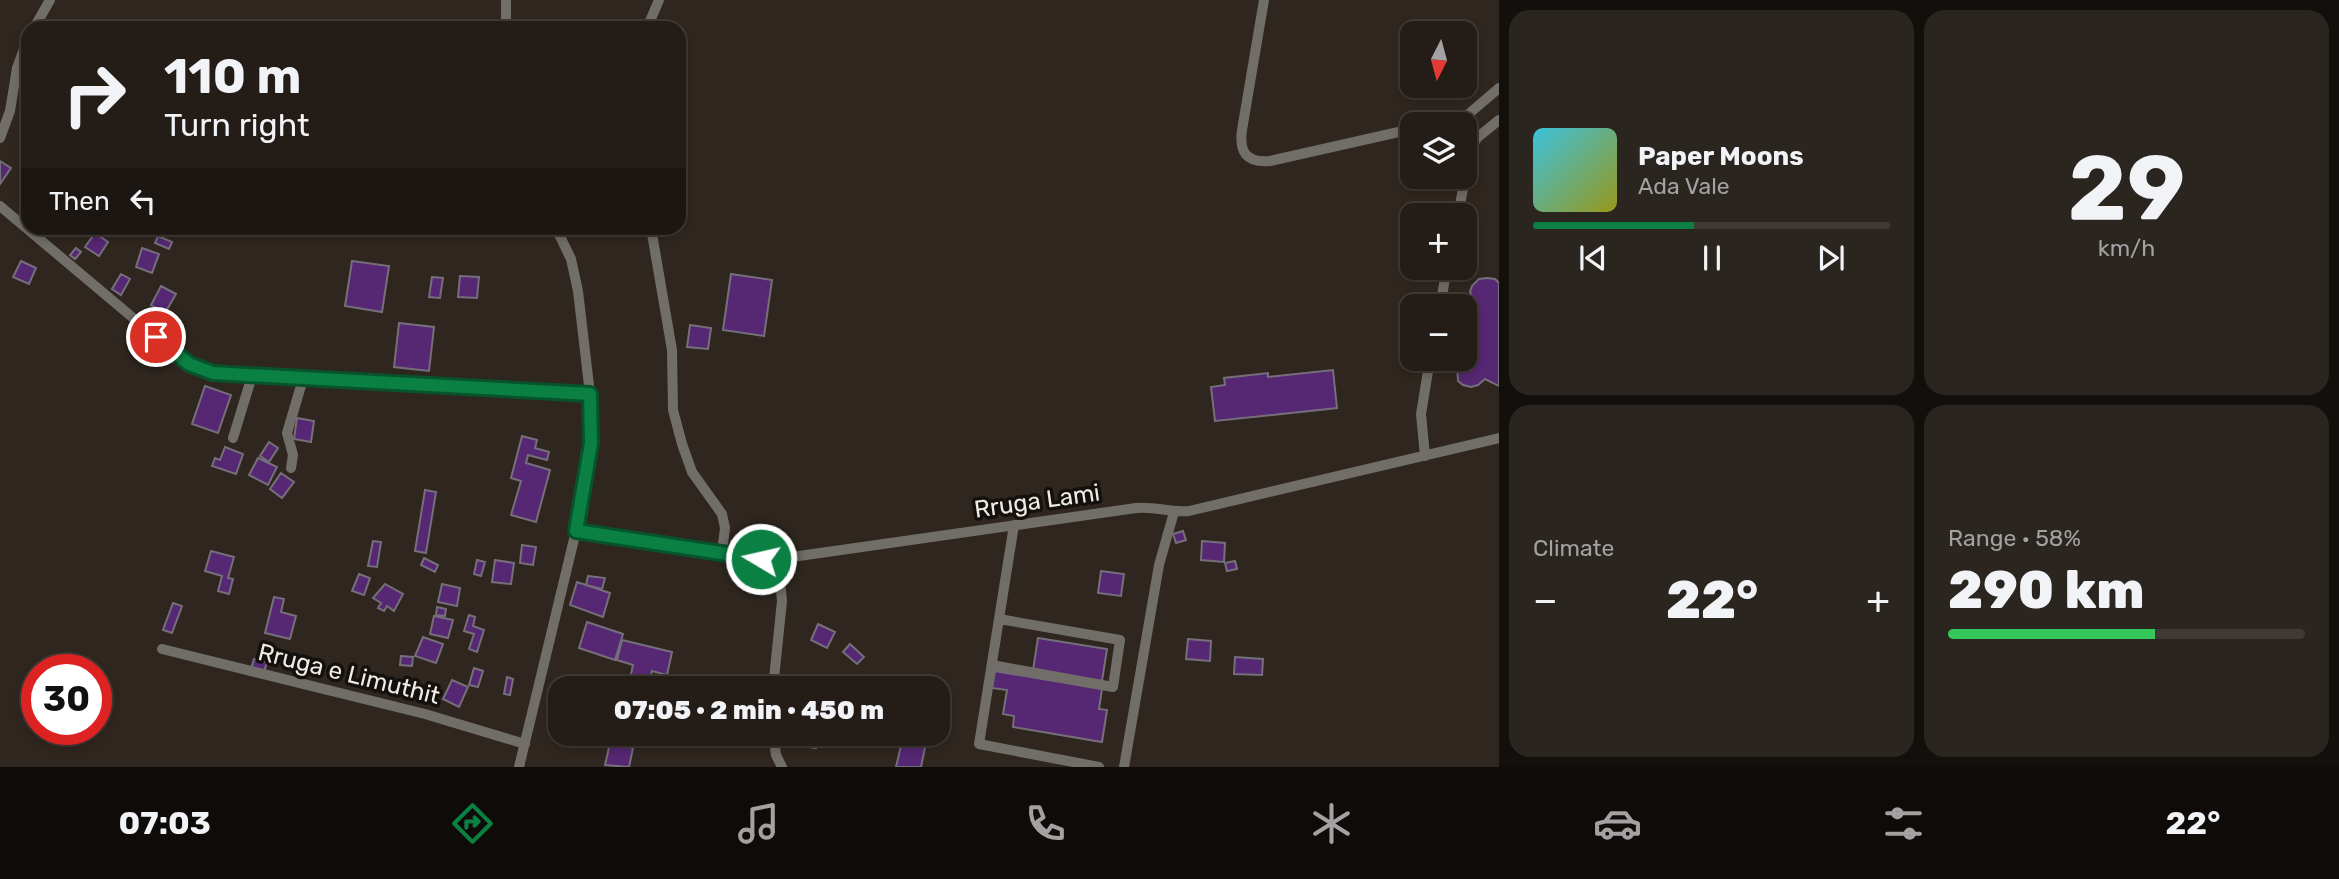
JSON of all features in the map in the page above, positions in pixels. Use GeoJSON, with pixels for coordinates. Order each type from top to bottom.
{"type":"FeatureCollection","features":[{"type":"Feature","properties":{"kind":"street"},"geometry":{"type":"LineString","coordinates":[[38,21],[50,0]]}},
{"type":"Feature","properties":{"kind":"street"},"geometry":{"type":"LineString","coordinates":[[506,0],[506,21]]}},
{"type":"Feature","properties":{"kind":"street"},"geometry":{"type":"LineString","coordinates":[[650,21],[659,0]]}},
{"type":"Feature","properties":{"kind":"street"},"geometry":{"type":"LineString","coordinates":[[1264,0],[1242,130],[1241,149],[1246,156],[1261,161],[1270,160],[1400,132]]}},
{"type":"Feature","properties":{"kind":"street"},"geometry":{"type":"LineString","coordinates":[[0,138],[10,111],[16,68],[21,56]]}},
{"type":"Feature","properties":{"kind":"street"},"geometry":{"type":"LineString","coordinates":[[1471,112],[1499,88]]}},
{"type":"Feature","properties":{"kind":"street"},"geometry":{"type":"LineString","coordinates":[[1460,203],[1471,147],[1478,137],[1499,120]]}},
{"type":"Feature","properties":{"kind":"street"},"geometry":{"type":"LineString","coordinates":[[0,206],[21,224]]}},
{"type":"Feature","properties":{"kind":"street"},"geometry":{"type":"LineString","coordinates":[[35,235],[189,364],[213,373],[590,394]]}},
{"type":"Feature","properties":{"kind":"street"},"geometry":{"type":"LineString","coordinates":[[519,767],[576,531],[591,443],[590,394],[578,291],[570,259],[559,235]]}},
{"type":"Feature","properties":{"kind":"street"},"geometry":{"type":"LineString","coordinates":[[652,235],[672,350],[674,410],[681,444],[692,472],[722,514],[726,528],[722,552]]}},
{"type":"Feature","properties":{"kind":"street"},"geometry":{"type":"LineString","coordinates":[[1425,456],[1421,414],[1428,371]]}},
{"type":"Feature","properties":{"kind":"street"},"geometry":{"type":"LineString","coordinates":[[233,438],[253,376]]}},
{"type":"Feature","properties":{"kind":"street"},"geometry":{"type":"LineString","coordinates":[[291,468],[293,455],[287,433],[303,379]]}},
{"type":"Feature","properties":{"kind":"street","name":"Rruga Lami"},"geometry":{"type":"LineString","coordinates":[[576,531],[761,559],[778,559],[1136,508],[1170,512],[1208,507],[1499,438]]}},
{"type":"Feature","properties":{"kind":"street"},"geometry":{"type":"LineString","coordinates":[[1124,767],[1170,512]]}},
{"type":"Feature","properties":{"kind":"street"},"geometry":{"type":"LineString","coordinates":[[1014,526],[979,744],[1099,767]]}},
{"type":"Feature","properties":{"kind":"street"},"geometry":{"type":"LineString","coordinates":[[774,676],[782,601],[778,559]]}},
{"type":"Feature","properties":{"kind":"street"},"geometry":{"type":"LineString","coordinates":[[992,665],[1113,687],[1120,640],[999,619]]}},
{"type":"Feature","properties":{"kind":"street","name":"Rruga e Limuthit"},"geometry":{"type":"LineString","coordinates":[[162,649],[425,714],[525,744]]}},
{"type":"Feature","properties":{"kind":"street"},"geometry":{"type":"LineString","coordinates":[[775,746],[782,767]]}},
{"type":"Feature","properties":{"kind":"building"},"geometry":{"type":"Polygon","coordinates":[[[0,161],[11,168],[0,184],[0,161]]]}},
{"type":"Feature","properties":{"kind":"building"},"geometry":{"type":"Polygon","coordinates":[[[94,235],[108,242],[99,256],[85,247],[94,235]]]}},
{"type":"Feature","properties":{"kind":"building"},"geometry":{"type":"Polygon","coordinates":[[[158,236],[172,242],[169,249],[155,243],[158,236]]]}},
{"type":"Feature","properties":{"kind":"building"},"geometry":{"type":"Polygon","coordinates":[[[76,248],[81,252],[75,259],[70,255],[76,248]]]}},
{"type":"Feature","properties":{"kind":"building"},"geometry":{"type":"Polygon","coordinates":[[[142,248],[159,254],[152,273],[136,267],[142,248]]]}},
{"type":"Feature","properties":{"kind":"building"},"geometry":{"type":"Polygon","coordinates":[[[21,261],[36,268],[29,284],[13,277],[21,261]]]}},
{"type":"Feature","properties":{"kind":"building"},"geometry":{"type":"Polygon","coordinates":[[[352,261],[389,266],[382,312],[345,306],[352,261]]]}},
{"type":"Feature","properties":{"kind":"building"},"geometry":{"type":"Polygon","coordinates":[[[121,274],[130,279],[121,295],[112,289],[121,274]]]}},
{"type":"Feature","properties":{"kind":"building"},"geometry":{"type":"Polygon","coordinates":[[[731,274],[772,280],[764,336],[723,330],[731,274]]]}},
{"type":"Feature","properties":{"kind":"building"},"geometry":{"type":"Polygon","coordinates":[[[460,276],[479,277],[477,298],[458,297],[460,276]]]}},
{"type":"Feature","properties":{"kind":"building"},"geometry":{"type":"Polygon","coordinates":[[[432,277],[443,278],[440,298],[429,297],[432,277]]]}},
{"type":"Feature","properties":{"kind":"building"},"geometry":{"type":"Polygon","coordinates":[[[1479,279],[1495,279],[1499,283],[1499,386],[1485,379],[1471,387],[1458,381],[1457,371],[1477,371],[1477,294],[1470,292],[1479,279]]]}},
{"type":"Feature","properties":{"kind":"building"},"geometry":{"type":"Polygon","coordinates":[[[161,286],[176,294],[165,313],[151,305],[161,286]]]}},
{"type":"Feature","properties":{"kind":"building"},"geometry":{"type":"Polygon","coordinates":[[[399,323],[434,327],[429,371],[394,367],[399,323]]]}},
{"type":"Feature","properties":{"kind":"building"},"geometry":{"type":"Polygon","coordinates":[[[690,325],[711,328],[708,349],[687,347],[690,325]]]}},
{"type":"Feature","properties":{"kind":"building"},"geometry":{"type":"Polygon","coordinates":[[[1333,370],[1337,408],[1215,421],[1211,387],[1225,385],[1224,378],[1268,373],[1268,377],[1333,370]]]}},
{"type":"Feature","properties":{"kind":"building"},"geometry":{"type":"Polygon","coordinates":[[[205,386],[231,395],[218,433],[192,424],[205,386]]]}},
{"type":"Feature","properties":{"kind":"building"},"geometry":{"type":"Polygon","coordinates":[[[297,418],[314,421],[311,442],[294,439],[297,418]]]}},
{"type":"Feature","properties":{"kind":"building"},"geometry":{"type":"Polygon","coordinates":[[[522,436],[537,440],[535,448],[549,452],[547,460],[528,455],[526,463],[550,470],[536,522],[511,515],[521,481],[511,478],[522,436]]]}},
{"type":"Feature","properties":{"kind":"building"},"geometry":{"type":"Polygon","coordinates":[[[269,442],[278,448],[269,462],[260,456],[269,442]]]}},
{"type":"Feature","properties":{"kind":"building"},"geometry":{"type":"Polygon","coordinates":[[[225,447],[243,454],[236,474],[212,466],[215,458],[220,460],[225,447]]]}},
{"type":"Feature","properties":{"kind":"building"},"geometry":{"type":"Polygon","coordinates":[[[258,458],[277,467],[268,485],[249,475],[258,458]]]}},
{"type":"Feature","properties":{"kind":"building"},"geometry":{"type":"Polygon","coordinates":[[[281,473],[294,482],[282,498],[270,489],[281,473]]]}},
{"type":"Feature","properties":{"kind":"building"},"geometry":{"type":"Polygon","coordinates":[[[425,490],[436,492],[426,553],[415,551],[425,490]]]}},
{"type":"Feature","properties":{"kind":"building"},"geometry":{"type":"Polygon","coordinates":[[[1183,531],[1186,540],[1176,543],[1173,534],[1183,531]]]}},
{"type":"Feature","properties":{"kind":"building"},"geometry":{"type":"Polygon","coordinates":[[[373,541],[381,542],[377,567],[368,566],[373,541]]]}},
{"type":"Feature","properties":{"kind":"building"},"geometry":{"type":"Polygon","coordinates":[[[1202,541],[1225,543],[1224,562],[1201,560],[1202,541]]]}},
{"type":"Feature","properties":{"kind":"building"},"geometry":{"type":"Polygon","coordinates":[[[522,545],[536,547],[533,565],[520,563],[522,545]]]}},
{"type":"Feature","properties":{"kind":"building"},"geometry":{"type":"Polygon","coordinates":[[[211,551],[234,557],[228,578],[233,579],[229,594],[218,591],[222,576],[205,571],[211,551]]]}},
{"type":"Feature","properties":{"kind":"building"},"geometry":{"type":"Polygon","coordinates":[[[424,558],[438,565],[435,572],[421,565],[424,558]]]}},
{"type":"Feature","properties":{"kind":"building"},"geometry":{"type":"Polygon","coordinates":[[[477,560],[485,562],[481,576],[474,574],[477,560]]]}},
{"type":"Feature","properties":{"kind":"building"},"geometry":{"type":"Polygon","coordinates":[[[495,560],[514,563],[511,584],[492,582],[495,560]]]}},
{"type":"Feature","properties":{"kind":"building"},"geometry":{"type":"Polygon","coordinates":[[[1235,561],[1237,569],[1227,571],[1225,563],[1235,561]]]}},
{"type":"Feature","properties":{"kind":"building"},"geometry":{"type":"Polygon","coordinates":[[[1101,571],[1124,574],[1121,596],[1098,593],[1101,571]]]}},
{"type":"Feature","properties":{"kind":"building"},"geometry":{"type":"Polygon","coordinates":[[[359,574],[370,578],[364,595],[352,591],[359,574]]]}},
{"type":"Feature","properties":{"kind":"building"},"geometry":{"type":"Polygon","coordinates":[[[588,576],[605,578],[602,589],[586,585],[588,576]]]}},
{"type":"Feature","properties":{"kind":"building"},"geometry":{"type":"Polygon","coordinates":[[[577,582],[610,593],[603,617],[570,605],[577,582]]]}},
{"type":"Feature","properties":{"kind":"building"},"geometry":{"type":"Polygon","coordinates":[[[385,584],[403,594],[394,611],[387,606],[384,611],[378,608],[381,603],[373,598],[385,584]]]}},
{"type":"Feature","properties":{"kind":"building"},"geometry":{"type":"Polygon","coordinates":[[[442,584],[460,588],[457,606],[438,602],[442,584]]]}},
{"type":"Feature","properties":{"kind":"building"},"geometry":{"type":"Polygon","coordinates":[[[274,597],[284,599],[281,612],[296,616],[290,639],[265,633],[274,597]]]}},
{"type":"Feature","properties":{"kind":"building"},"geometry":{"type":"Polygon","coordinates":[[[173,603],[182,606],[172,633],[163,630],[173,603]]]}},
{"type":"Feature","properties":{"kind":"building"},"geometry":{"type":"Polygon","coordinates":[[[437,607],[446,609],[445,616],[436,615],[437,607]]]}},
{"type":"Feature","properties":{"kind":"building"},"geometry":{"type":"Polygon","coordinates":[[[469,615],[475,617],[473,626],[484,630],[477,652],[469,649],[474,634],[464,631],[469,615]]]}},
{"type":"Feature","properties":{"kind":"building"},"geometry":{"type":"Polygon","coordinates":[[[434,616],[453,620],[448,638],[430,634],[434,616]]]}},
{"type":"Feature","properties":{"kind":"building"},"geometry":{"type":"Polygon","coordinates":[[[587,622],[623,634],[615,660],[579,648],[587,622]]]}},
{"type":"Feature","properties":{"kind":"building"},"geometry":{"type":"Polygon","coordinates":[[[818,624],[835,632],[827,648],[811,640],[818,624]]]}},
{"type":"Feature","properties":{"kind":"building"},"geometry":{"type":"Polygon","coordinates":[[[423,637],[443,644],[436,663],[415,656],[423,637]]]}},
{"type":"Feature","properties":{"kind":"building"},"geometry":{"type":"Polygon","coordinates":[[[1038,638],[1107,649],[1102,681],[1033,670],[1038,638]]]}},
{"type":"Feature","properties":{"kind":"building"},"geometry":{"type":"Polygon","coordinates":[[[1188,639],[1211,641],[1210,661],[1186,659],[1188,639]]]}},
{"type":"Feature","properties":{"kind":"building"},"geometry":{"type":"Polygon","coordinates":[[[622,640],[672,652],[667,675],[652,671],[651,676],[631,676],[633,665],[617,660],[622,640]]]}},
{"type":"Feature","properties":{"kind":"building"},"geometry":{"type":"Polygon","coordinates":[[[850,644],[864,657],[857,664],[843,652],[850,644]]]}},
{"type":"Feature","properties":{"kind":"building"},"geometry":{"type":"Polygon","coordinates":[[[401,656],[413,657],[412,666],[400,665],[401,656]]]}},
{"type":"Feature","properties":{"kind":"building"},"geometry":{"type":"Polygon","coordinates":[[[1235,657],[1263,659],[1262,675],[1234,674],[1235,657]]]}},
{"type":"Feature","properties":{"kind":"building"},"geometry":{"type":"Polygon","coordinates":[[[254,659],[267,662],[264,672],[251,669],[254,659]]]}},
{"type":"Feature","properties":{"kind":"building"},"geometry":{"type":"Polygon","coordinates":[[[474,668],[483,671],[478,687],[469,685],[474,668]]]}},
{"type":"Feature","properties":{"kind":"building"},"geometry":{"type":"Polygon","coordinates":[[[995,671],[1102,689],[1099,709],[1107,710],[1102,742],[1013,727],[1014,716],[1003,714],[1007,690],[992,688],[995,671]]]}},
{"type":"Feature","properties":{"kind":"building"},"geometry":{"type":"Polygon","coordinates":[[[507,677],[513,679],[510,695],[504,694],[507,677]]]}},
{"type":"Feature","properties":{"kind":"building"},"geometry":{"type":"Polygon","coordinates":[[[452,680],[468,687],[459,707],[443,699],[452,680]]]}},
{"type":"Feature","properties":{"kind":"building"},"geometry":{"type":"Polygon","coordinates":[[[609,746],[633,748],[629,767],[605,765],[609,746]]]}},
{"type":"Feature","properties":{"kind":"building"},"geometry":{"type":"Polygon","coordinates":[[[901,746],[925,746],[921,767],[896,767],[901,746]]]}},
{"type":"Feature","properties":{"kind":"route"},"geometry":{"type":"LineString","coordinates":[[156,337],[189,364],[213,373],[590,394],[589,463],[576,531],[761,559]]}}]}
